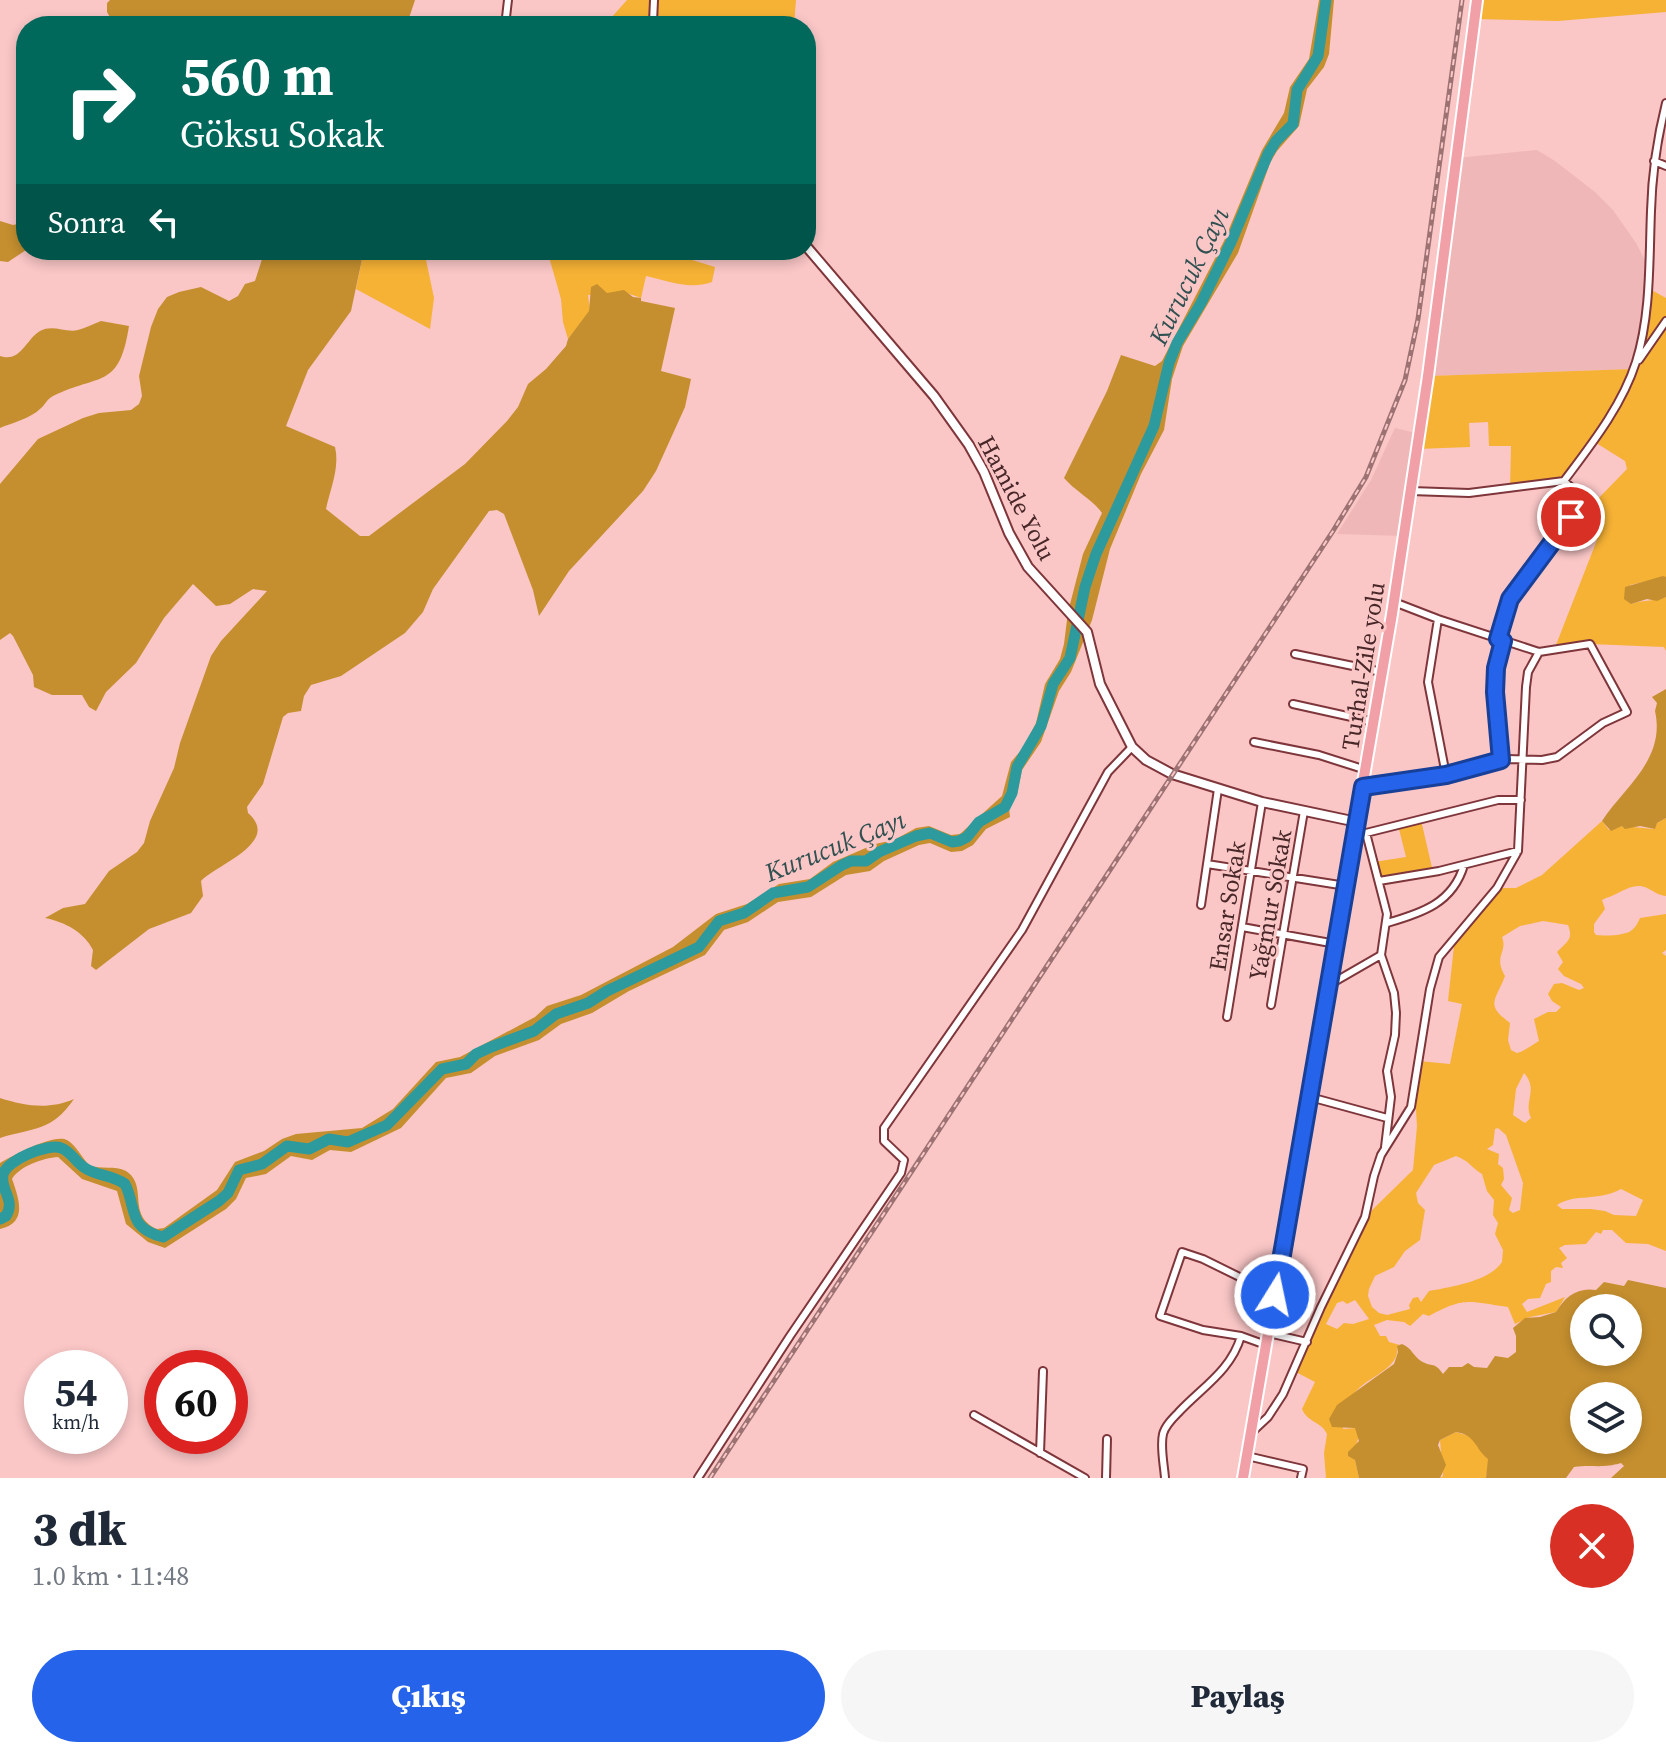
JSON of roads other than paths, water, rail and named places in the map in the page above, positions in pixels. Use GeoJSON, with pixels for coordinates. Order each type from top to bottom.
{"type":"FeatureCollection","features":[{"type":"Feature","properties":{"kind":"main road","name":"Turhal-Zile yolu"},"geometry":{"type":"LineString","coordinates":[[1243,1478],[1346,886],[1359,829],[1363,787],[1411,491],[1477,0]]}},
{"type":"Feature","properties":{"kind":"street"},"geometry":{"type":"LineString","coordinates":[[1635,365],[1643,331],[1650,270],[1654,161],[1666,103]]}},
{"type":"Feature","properties":{"kind":"street"},"geometry":{"type":"LineString","coordinates":[[1654,161],[1666,166]]}},
{"type":"Feature","properties":{"kind":"street","name":"Hamide Yolu"},"geometry":{"type":"LineString","coordinates":[[816,258],[934,396],[978,460],[1009,533],[1028,567],[1083,626],[1089,637],[1100,684],[1132,747]]}},
{"type":"Feature","properties":{"kind":"street"},"geometry":{"type":"LineString","coordinates":[[1411,491],[1469,493],[1564,481],[1611,413],[1635,365],[1666,321]]}},
{"type":"Feature","properties":{"kind":"street"},"geometry":{"type":"LineString","coordinates":[[1501,760],[1496,668],[1510,599],[1566,522],[1591,506],[1564,481]]}},
{"type":"Feature","properties":{"kind":"street"},"geometry":{"type":"LineString","coordinates":[[1363,787],[1446,775],[1501,760],[1542,760],[1563,754],[1595,728],[1627,712],[1590,644],[1539,652],[1394,602]]}},
{"type":"Feature","properties":{"kind":"street"},"geometry":{"type":"LineString","coordinates":[[1438,619],[1428,682],[1446,775]]}},
{"type":"Feature","properties":{"kind":"street"},"geometry":{"type":"LineString","coordinates":[[1250,1434],[1275,1408],[1365,1217],[1374,1176],[1385,1147],[1407,1117],[1415,1095],[1430,989],[1439,957],[1497,888],[1518,851],[1528,672],[1539,652]]}},
{"type":"Feature","properties":{"kind":"street"},"geometry":{"type":"LineString","coordinates":[[1295,654],[1382,672]]}},
{"type":"Feature","properties":{"kind":"street"},"geometry":{"type":"LineString","coordinates":[[1293,704],[1374,722]]}},
{"type":"Feature","properties":{"kind":"street"},"geometry":{"type":"LineString","coordinates":[[1254,742],[1319,755],[1366,770]]}},
{"type":"Feature","properties":{"kind":"street"},"geometry":{"type":"LineString","coordinates":[[698,1478],[901,1173],[904,1160],[884,1141],[884,1128],[1022,930],[1108,772],[1132,747],[1146,760],[1167,771],[1218,789],[1359,829],[1498,800],[1521,800]]}},
{"type":"Feature","properties":{"kind":"street"},"geometry":{"type":"LineString","coordinates":[[1201,905],[1218,789]]}},
{"type":"Feature","properties":{"kind":"street","name":"Ensar Sokak"},"geometry":{"type":"LineString","coordinates":[[1227,1017],[1262,802]]}},
{"type":"Feature","properties":{"kind":"street","name":"Yağmur Sokak"},"geometry":{"type":"LineString","coordinates":[[1271,1005],[1304,811]]}},
{"type":"Feature","properties":{"kind":"street"},"geometry":{"type":"LineString","coordinates":[[1359,829],[1379,881],[1387,923],[1381,955],[1394,993],[1396,1013],[1387,1071],[1391,1091],[1385,1147]]}},
{"type":"Feature","properties":{"kind":"street"},"geometry":{"type":"LineString","coordinates":[[1379,881],[1518,851]]}},
{"type":"Feature","properties":{"kind":"street"},"geometry":{"type":"LineString","coordinates":[[1207,864],[1346,886]]}},
{"type":"Feature","properties":{"kind":"street"},"geometry":{"type":"LineString","coordinates":[[1387,923],[1417,915],[1441,901],[1456,885],[1464,865]]}},
{"type":"Feature","properties":{"kind":"street"},"geometry":{"type":"LineString","coordinates":[[1242,927],[1336,944]]}},
{"type":"Feature","properties":{"kind":"street"},"geometry":{"type":"LineString","coordinates":[[1329,985],[1381,955]]}},
{"type":"Feature","properties":{"kind":"street"},"geometry":{"type":"LineString","coordinates":[[1310,1097],[1387,1118]]}},
{"type":"Feature","properties":{"kind":"street"},"geometry":{"type":"LineString","coordinates":[[1266,1345],[1160,1316],[1182,1252],[1203,1259],[1275,1295]]}},
{"type":"Feature","properties":{"kind":"street"},"geometry":{"type":"LineString","coordinates":[[1268,1333],[1307,1342]]}},
{"type":"Feature","properties":{"kind":"street"},"geometry":{"type":"LineString","coordinates":[[1165,1478],[1162,1441],[1166,1427],[1225,1368],[1234,1357],[1241,1336]]}},
{"type":"Feature","properties":{"kind":"street"},"geometry":{"type":"LineString","coordinates":[[1040,1453],[1043,1371]]}},
{"type":"Feature","properties":{"kind":"street"},"geometry":{"type":"LineString","coordinates":[[974,1415],[1085,1478]]}},
{"type":"Feature","properties":{"kind":"street"},"geometry":{"type":"LineString","coordinates":[[1106,1478],[1107,1439]]}},
{"type":"Feature","properties":{"kind":"street"},"geometry":{"type":"LineString","coordinates":[[1247,1456],[1303,1469],[1301,1478]]}},
{"type":"Feature","properties":{"kind":"waterway","name":"Kurucuk Çayı"},"geometry":{"type":"LineString","coordinates":[[0,1219],[9,1210],[3,1180],[6,1169],[28,1154],[55,1147],[71,1154],[90,1171],[125,1184],[138,1223],[163,1237],[219,1201],[228,1193],[239,1170],[262,1164],[287,1146],[309,1149],[329,1139],[348,1142],[387,1125],[442,1069],[466,1064],[476,1054],[534,1031],[556,1014],[588,1003],[699,947],[719,921],[744,913],[773,893],[808,887],[842,865],[851,861],[866,861],[916,836],[930,833],[952,842],[959,841],[967,837],[979,822],[1005,807],[1012,793],[1017,767],[1041,726],[1053,684],[1070,658],[1085,587],[1096,554],[1154,426],[1177,343],[1231,242],[1268,154],[1293,124],[1297,90],[1318,56],[1326,0]]}},
{"type":"Feature","properties":{"kind":"railway"},"geometry":{"type":"LineString","coordinates":[[710,1478],[1366,477],[1405,380],[1418,319],[1462,0]]}}]}
